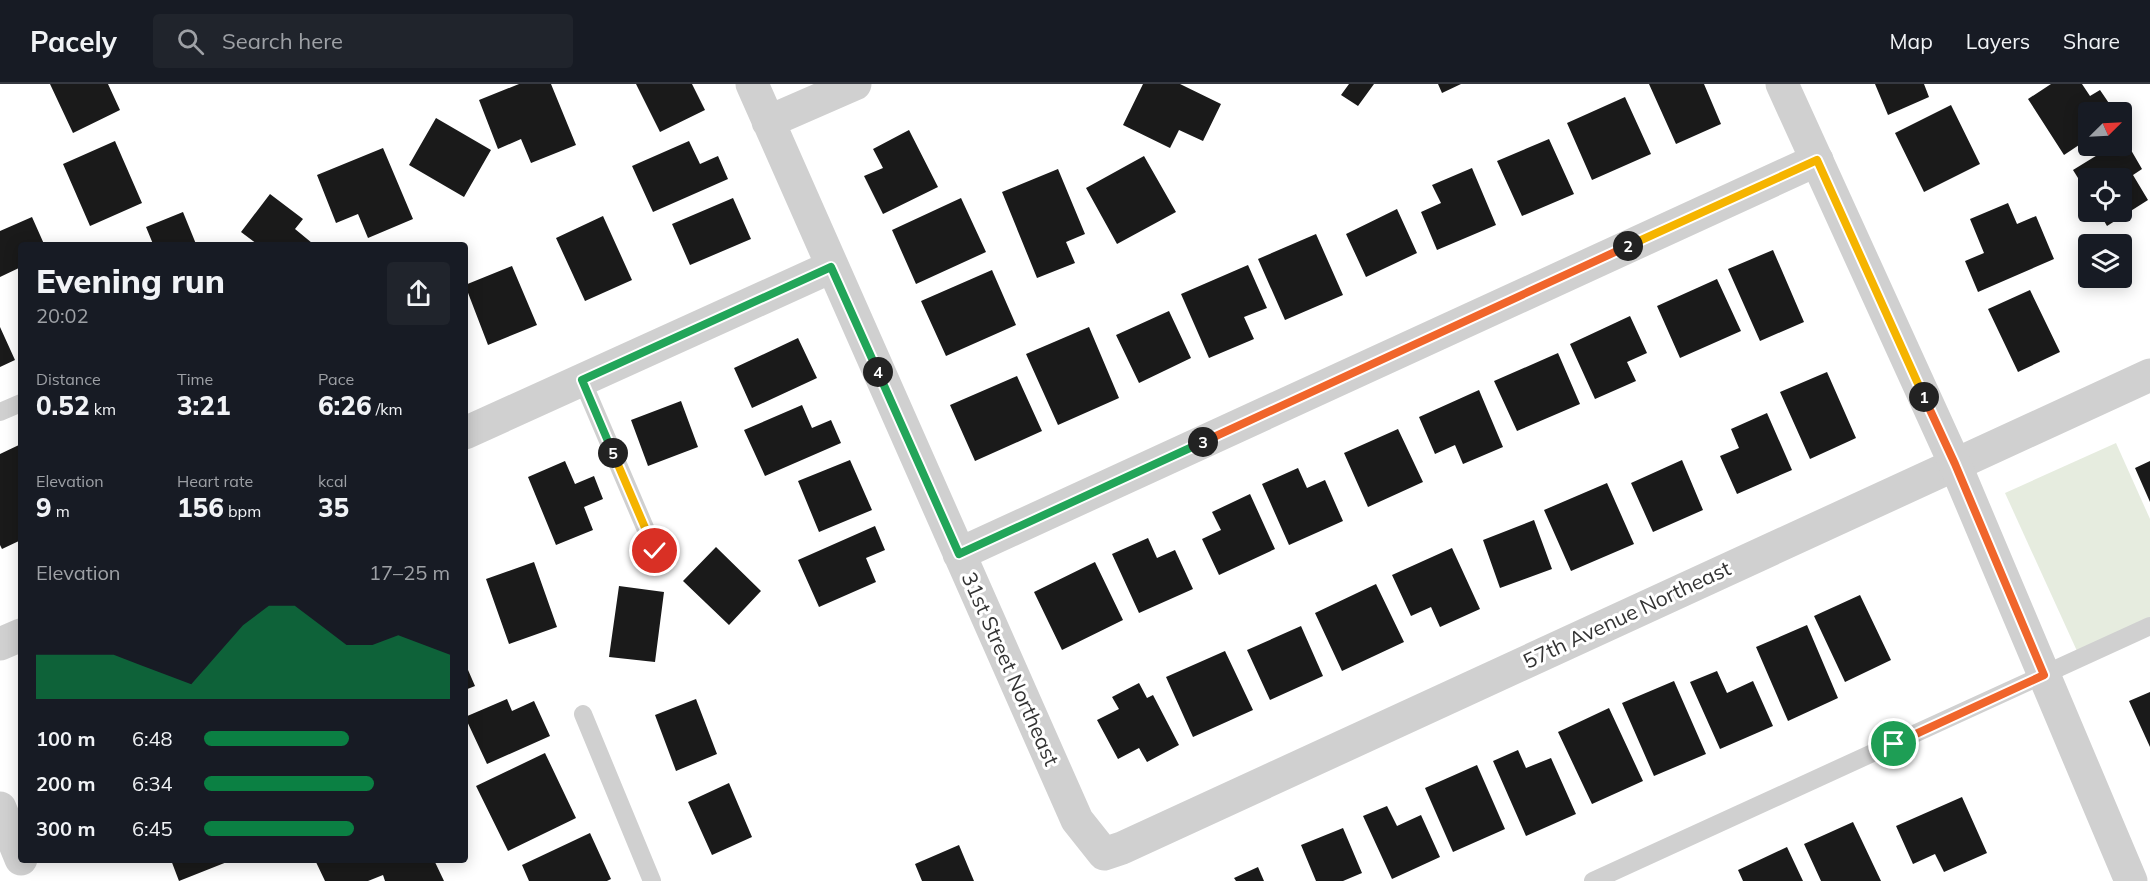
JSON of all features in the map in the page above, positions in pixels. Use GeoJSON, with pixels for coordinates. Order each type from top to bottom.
{"type":"FeatureCollection","features":[{"type":"Feature","properties":{"kind":"street","name":"31st Street Northeast"},"geometry":{"type":"LineString","coordinates":[[752,84],[1077,820],[1104,854]]}},
{"type":"Feature","properties":{"kind":"street"},"geometry":{"type":"LineString","coordinates":[[768,122],[855,84]]}},
{"type":"Feature","properties":{"kind":"street"},"geometry":{"type":"LineString","coordinates":[[1782,84],[1955,464],[2044,675],[2137,878]]}},
{"type":"Feature","properties":{"kind":"street"},"geometry":{"type":"LineString","coordinates":[[959,554],[1817,160]]}},
{"type":"Feature","properties":{"kind":"street"},"geometry":{"type":"LineString","coordinates":[[468,432],[831,267]]}},
{"type":"Feature","properties":{"kind":"street","name":"57th Avenue Northeast"},"geometry":{"type":"LineString","coordinates":[[1104,854],[1133,843],[2150,375]]}},
{"type":"Feature","properties":{"kind":"street"},"geometry":{"type":"LineString","coordinates":[[0,644],[18,636]]}},
{"type":"Feature","properties":{"kind":"street"},"geometry":{"type":"LineString","coordinates":[[0,808],[14,853]]}},
{"type":"Feature","properties":{"kind":"street"},"geometry":{"type":"LineString","coordinates":[[20,863],[30,881]]}},
{"type":"Feature","properties":{"kind":"lane"},"geometry":{"type":"LineString","coordinates":[[582,380],[655,551]]}},
{"type":"Feature","properties":{"kind":"lane"},"geometry":{"type":"LineString","coordinates":[[0,412],[18,404]]}},
{"type":"Feature","properties":{"kind":"lane"},"geometry":{"type":"LineString","coordinates":[[1593,881],[2150,626]]}},
{"type":"Feature","properties":{"kind":"lane"},"geometry":{"type":"LineString","coordinates":[[583,714],[652,881]]}},
{"type":"Feature","properties":{"kind":"shaded area"},"geometry":{"type":"Polygon","coordinates":[[[2116,443],[2150,519],[2150,618],[2077,651],[2005,493],[2116,443]]]}},
{"type":"Feature","properties":{"kind":"building"},"geometry":{"type":"Polygon","coordinates":[[[50,84],[108,84],[120,110],[73,133],[50,84]]]}},
{"type":"Feature","properties":{"kind":"building"},"geometry":{"type":"Polygon","coordinates":[[[519,84],[551,84],[576,145],[531,163],[521,139],[498,149],[479,100],[519,84]]]}},
{"type":"Feature","properties":{"kind":"building"},"geometry":{"type":"Polygon","coordinates":[[[636,84],[692,84],[705,110],[660,132],[636,84]]]}},
{"type":"Feature","properties":{"kind":"building"},"geometry":{"type":"Polygon","coordinates":[[[1143,84],[1180,84],[1221,104],[1203,141],[1179,130],[1170,148],[1123,125],[1143,84]]]}},
{"type":"Feature","properties":{"kind":"building"},"geometry":{"type":"Polygon","coordinates":[[[1349,84],[1374,84],[1358,106],[1341,95],[1349,84]]]}},
{"type":"Feature","properties":{"kind":"building"},"geometry":{"type":"Polygon","coordinates":[[[1438,84],[1461,84],[1442,93],[1438,84]]]}},
{"type":"Feature","properties":{"kind":"building"},"geometry":{"type":"Polygon","coordinates":[[[1649,84],[1704,84],[1721,124],[1676,144],[1649,84]]]}},
{"type":"Feature","properties":{"kind":"building"},"geometry":{"type":"Polygon","coordinates":[[[1875,84],[1924,84],[1929,97],[1888,115],[1875,84]]]}},
{"type":"Feature","properties":{"kind":"building"},"geometry":{"type":"Polygon","coordinates":[[[2051,84],[2082,84],[2090,96],[2100,90],[2108,102],[2078,102],[2078,146],[2064,155],[2028,99],[2051,84]]]}},
{"type":"Feature","properties":{"kind":"building"},"geometry":{"type":"Polygon","coordinates":[[[1625,97],[1651,154],[1592,180],[1567,123],[1625,97]]]}},
{"type":"Feature","properties":{"kind":"building"},"geometry":{"type":"Polygon","coordinates":[[[1951,105],[1980,164],[1924,192],[1895,133],[1951,105]]]}},
{"type":"Feature","properties":{"kind":"building"},"geometry":{"type":"Polygon","coordinates":[[[436,118],[491,150],[464,197],[409,165],[436,118]]]}},
{"type":"Feature","properties":{"kind":"building"},"geometry":{"type":"Polygon","coordinates":[[[909,130],[938,187],[883,214],[864,176],[883,168],[873,149],[909,130]]]}},
{"type":"Feature","properties":{"kind":"building"},"geometry":{"type":"Polygon","coordinates":[[[1549,139],[1574,194],[1522,216],[1497,161],[1549,139]]]}},
{"type":"Feature","properties":{"kind":"building"},"geometry":{"type":"Polygon","coordinates":[[[115,141],[142,203],[90,226],[63,164],[115,141]]]}},
{"type":"Feature","properties":{"kind":"building"},"geometry":{"type":"Polygon","coordinates":[[[689,141],[700,164],[718,156],[728,179],[653,212],[632,166],[689,141]]]}},
{"type":"Feature","properties":{"kind":"building"},"geometry":{"type":"Polygon","coordinates":[[[383,148],[413,219],[368,238],[358,214],[336,223],[317,175],[383,148]]]}},
{"type":"Feature","properties":{"kind":"building"},"geometry":{"type":"Polygon","coordinates":[[[2132,152],[2142,169],[2133,175],[2148,200],[2132,210],[2132,168],[2078,168],[2078,178],[2073,170],[2096,156],[2132,156],[2132,152]]]}},
{"type":"Feature","properties":{"kind":"building"},"geometry":{"type":"Polygon","coordinates":[[[1144,156],[1176,212],[1117,244],[1086,188],[1144,156]]]}},
{"type":"Feature","properties":{"kind":"building"},"geometry":{"type":"Polygon","coordinates":[[[1472,168],[1496,225],[1437,250],[1421,212],[1441,203],[1432,185],[1472,168]]]}},
{"type":"Feature","properties":{"kind":"building"},"geometry":{"type":"Polygon","coordinates":[[[1058,169],[1085,234],[1066,242],[1075,263],[1037,278],[1002,192],[1058,169]]]}},
{"type":"Feature","properties":{"kind":"building"},"geometry":{"type":"Polygon","coordinates":[[[270,194],[303,219],[295,229],[311,242],[254,242],[241,232],[270,194]]]}},
{"type":"Feature","properties":{"kind":"building"},"geometry":{"type":"Polygon","coordinates":[[[733,198],[751,239],[690,265],[672,224],[733,198]]]}},
{"type":"Feature","properties":{"kind":"building"},"geometry":{"type":"Polygon","coordinates":[[[961,198],[986,252],[916,284],[892,230],[961,198]]]}},
{"type":"Feature","properties":{"kind":"building"},"geometry":{"type":"Polygon","coordinates":[[[2008,203],[2017,224],[2036,216],[2054,259],[1978,292],[1965,261],[1984,253],[1970,219],[2008,203]]]}},
{"type":"Feature","properties":{"kind":"building"},"geometry":{"type":"Polygon","coordinates":[[[1397,209],[1417,253],[1366,277],[1346,234],[1397,209]]]}},
{"type":"Feature","properties":{"kind":"building"},"geometry":{"type":"Polygon","coordinates":[[[183,212],[195,242],[152,242],[146,227],[183,212]]]}},
{"type":"Feature","properties":{"kind":"building"},"geometry":{"type":"Polygon","coordinates":[[[603,216],[632,280],[585,301],[556,238],[603,216]]]}},
{"type":"Feature","properties":{"kind":"building"},"geometry":{"type":"Polygon","coordinates":[[[32,217],[43,242],[18,242],[18,268],[0,277],[0,231],[32,217]]]}},
{"type":"Feature","properties":{"kind":"building"},"geometry":{"type":"Polygon","coordinates":[[[1316,234],[1343,295],[1285,320],[1258,259],[1316,234]]]}},
{"type":"Feature","properties":{"kind":"building"},"geometry":{"type":"Polygon","coordinates":[[[1773,250],[1804,322],[1760,341],[1728,269],[1773,250]]]}},
{"type":"Feature","properties":{"kind":"building"},"geometry":{"type":"Polygon","coordinates":[[[1248,265],[1267,308],[1244,317],[1254,339],[1209,358],[1181,294],[1248,265]]]}},
{"type":"Feature","properties":{"kind":"building"},"geometry":{"type":"Polygon","coordinates":[[[512,266],[537,325],[488,345],[468,293],[468,284],[512,266]]]}},
{"type":"Feature","properties":{"kind":"building"},"geometry":{"type":"Polygon","coordinates":[[[992,270],[1016,325],[946,356],[921,301],[992,270]]]}},
{"type":"Feature","properties":{"kind":"building"},"geometry":{"type":"Polygon","coordinates":[[[1717,279],[1741,331],[1680,358],[1657,306],[1717,279]]]}},
{"type":"Feature","properties":{"kind":"building"},"geometry":{"type":"Polygon","coordinates":[[[2030,290],[2060,352],[2018,372],[1988,309],[2030,290]]]}},
{"type":"Feature","properties":{"kind":"building"},"geometry":{"type":"Polygon","coordinates":[[[1169,311],[1191,358],[1139,383],[1116,335],[1169,311]]]}},
{"type":"Feature","properties":{"kind":"building"},"geometry":{"type":"Polygon","coordinates":[[[1630,316],[1647,353],[1627,362],[1636,381],[1595,399],[1570,344],[1630,316]]]}},
{"type":"Feature","properties":{"kind":"building"},"geometry":{"type":"Polygon","coordinates":[[[0,327],[15,360],[0,367],[0,327]]]}},
{"type":"Feature","properties":{"kind":"building"},"geometry":{"type":"Polygon","coordinates":[[[1089,327],[1119,398],[1058,425],[1026,354],[1089,327]]]}},
{"type":"Feature","properties":{"kind":"building"},"geometry":{"type":"Polygon","coordinates":[[[798,338],[817,378],[752,408],[734,368],[798,338]]]}},
{"type":"Feature","properties":{"kind":"building"},"geometry":{"type":"Polygon","coordinates":[[[1558,353],[1580,404],[1517,431],[1494,381],[1558,353]]]}},
{"type":"Feature","properties":{"kind":"building"},"geometry":{"type":"Polygon","coordinates":[[[1827,372],[1856,438],[1810,459],[1780,392],[1827,372]]]}},
{"type":"Feature","properties":{"kind":"building"},"geometry":{"type":"Polygon","coordinates":[[[1017,376],[1042,431],[975,461],[950,405],[1017,376]]]}},
{"type":"Feature","properties":{"kind":"building"},"geometry":{"type":"Polygon","coordinates":[[[1479,390],[1503,447],[1463,464],[1455,445],[1435,454],[1419,417],[1479,390]]]}},
{"type":"Feature","properties":{"kind":"building"},"geometry":{"type":"Polygon","coordinates":[[[681,401],[698,447],[648,466],[631,420],[681,401]]]}},
{"type":"Feature","properties":{"kind":"building"},"geometry":{"type":"Polygon","coordinates":[[[802,405],[812,428],[831,420],[841,443],[765,476],[744,430],[802,405]]]}},
{"type":"Feature","properties":{"kind":"building"},"geometry":{"type":"Polygon","coordinates":[[[1767,413],[1792,470],[1737,494],[1720,456],[1739,448],[1731,429],[1767,413]]]}},
{"type":"Feature","properties":{"kind":"building"},"geometry":{"type":"Polygon","coordinates":[[[1398,429],[1423,482],[1368,507],[1344,453],[1398,429]]]}},
{"type":"Feature","properties":{"kind":"building"},"geometry":{"type":"Polygon","coordinates":[[[18,445],[18,541],[2,549],[0,545],[0,454],[18,445]]]}},
{"type":"Feature","properties":{"kind":"building"},"geometry":{"type":"Polygon","coordinates":[[[850,460],[872,510],[819,532],[798,481],[850,460]]]}},
{"type":"Feature","properties":{"kind":"building"},"geometry":{"type":"Polygon","coordinates":[[[1682,460],[1703,510],[1653,532],[1631,483],[1682,460]]]}},
{"type":"Feature","properties":{"kind":"building"},"geometry":{"type":"Polygon","coordinates":[[[565,461],[575,484],[594,476],[603,499],[584,507],[593,530],[556,545],[528,477],[565,461]]]}},
{"type":"Feature","properties":{"kind":"building"},"geometry":{"type":"Polygon","coordinates":[[[2150,461],[2150,502],[2135,468],[2150,461]]]}},
{"type":"Feature","properties":{"kind":"building"},"geometry":{"type":"Polygon","coordinates":[[[1298,468],[1307,488],[1325,480],[1343,521],[1289,545],[1262,484],[1298,468]]]}},
{"type":"Feature","properties":{"kind":"building"},"geometry":{"type":"Polygon","coordinates":[[[1607,483],[1634,544],[1571,571],[1544,510],[1607,483]]]}},
{"type":"Feature","properties":{"kind":"building"},"geometry":{"type":"Polygon","coordinates":[[[1250,494],[1275,549],[1219,575],[1202,539],[1221,530],[1212,512],[1250,494]]]}},
{"type":"Feature","properties":{"kind":"building"},"geometry":{"type":"Polygon","coordinates":[[[1534,520],[1552,569],[1500,588],[1483,540],[1534,520]]]}},
{"type":"Feature","properties":{"kind":"building"},"geometry":{"type":"Polygon","coordinates":[[[875,526],[885,550],[866,558],[876,582],[819,607],[798,560],[875,526]]]}},
{"type":"Feature","properties":{"kind":"building"},"geometry":{"type":"Polygon","coordinates":[[[1148,538],[1157,558],[1175,550],[1193,589],[1139,613],[1112,554],[1148,538]]]}},
{"type":"Feature","properties":{"kind":"building"},"geometry":{"type":"Polygon","coordinates":[[[716,547],[761,591],[729,625],[683,581],[716,547]]]}},
{"type":"Feature","properties":{"kind":"building"},"geometry":{"type":"Polygon","coordinates":[[[1452,548],[1480,609],[1440,627],[1431,607],[1411,616],[1392,575],[1452,548]]]}},
{"type":"Feature","properties":{"kind":"building"},"geometry":{"type":"Polygon","coordinates":[[[534,562],[557,627],[509,644],[486,579],[534,562]]]}},
{"type":"Feature","properties":{"kind":"building"},"geometry":{"type":"Polygon","coordinates":[[[1095,562],[1123,620],[1062,650],[1034,592],[1095,562]]]}},
{"type":"Feature","properties":{"kind":"building"},"geometry":{"type":"Polygon","coordinates":[[[1376,584],[1404,642],[1342,671],[1315,613],[1376,584]]]}},
{"type":"Feature","properties":{"kind":"building"},"geometry":{"type":"Polygon","coordinates":[[[619,586],[664,592],[655,662],[609,657],[619,586]]]}},
{"type":"Feature","properties":{"kind":"building"},"geometry":{"type":"Polygon","coordinates":[[[1860,595],[1891,660],[1845,682],[1814,616],[1860,595]]]}},
{"type":"Feature","properties":{"kind":"building"},"geometry":{"type":"Polygon","coordinates":[[[1807,625],[1838,698],[1788,721],[1756,647],[1807,625]]]}},
{"type":"Feature","properties":{"kind":"building"},"geometry":{"type":"Polygon","coordinates":[[[1301,626],[1323,676],[1270,700],[1247,650],[1301,626]]]}},
{"type":"Feature","properties":{"kind":"building"},"geometry":{"type":"Polygon","coordinates":[[[1225,651],[1253,710],[1193,737],[1166,677],[1225,651]]]}},
{"type":"Feature","properties":{"kind":"building"},"geometry":{"type":"Polygon","coordinates":[[[468,670],[475,686],[468,689],[468,670]]]}},
{"type":"Feature","properties":{"kind":"building"},"geometry":{"type":"Polygon","coordinates":[[[1717,671],[1727,693],[1753,681],[1773,726],[1720,749],[1690,682],[1717,671]]]}},
{"type":"Feature","properties":{"kind":"building"},"geometry":{"type":"Polygon","coordinates":[[[1674,681],[1706,754],[1654,776],[1622,703],[1674,681]]]}},
{"type":"Feature","properties":{"kind":"building"},"geometry":{"type":"Polygon","coordinates":[[[1139,683],[1147,698],[1153,695],[1179,745],[1147,762],[1139,748],[1118,759],[1097,720],[1119,709],[1112,697],[1139,683]]]}},
{"type":"Feature","properties":{"kind":"building"},"geometry":{"type":"Polygon","coordinates":[[[2150,692],[2150,747],[2129,701],[2150,692]]]}},
{"type":"Feature","properties":{"kind":"building"},"geometry":{"type":"Polygon","coordinates":[[[507,699],[512,711],[534,701],[550,736],[487,764],[468,723],[468,716],[507,699]]]}},
{"type":"Feature","properties":{"kind":"building"},"geometry":{"type":"Polygon","coordinates":[[[696,699],[717,754],[676,771],[655,715],[696,699]]]}},
{"type":"Feature","properties":{"kind":"building"},"geometry":{"type":"Polygon","coordinates":[[[1609,708],[1643,781],[1592,804],[1558,732],[1609,708]]]}},
{"type":"Feature","properties":{"kind":"building"},"geometry":{"type":"Polygon","coordinates":[[[1518,750],[1526,768],[1551,758],[1576,814],[1526,836],[1493,761],[1518,750]]]}},
{"type":"Feature","properties":{"kind":"building"},"geometry":{"type":"Polygon","coordinates":[[[545,753],[576,818],[508,851],[476,786],[545,753]]]}},
{"type":"Feature","properties":{"kind":"building"},"geometry":{"type":"Polygon","coordinates":[[[1477,765],[1505,829],[1453,852],[1425,788],[1477,765]]]}},
{"type":"Feature","properties":{"kind":"building"},"geometry":{"type":"Polygon","coordinates":[[[729,783],[752,837],[712,855],[688,802],[729,783]]]}},
{"type":"Feature","properties":{"kind":"building"},"geometry":{"type":"Polygon","coordinates":[[[1962,797],[1987,853],[1944,872],[1935,854],[1913,864],[1896,826],[1962,797]]]}},
{"type":"Feature","properties":{"kind":"building"},"geometry":{"type":"Polygon","coordinates":[[[1387,806],[1397,826],[1421,815],[1440,857],[1392,879],[1363,816],[1387,806]]]}},
{"type":"Feature","properties":{"kind":"building"},"geometry":{"type":"Polygon","coordinates":[[[1853,822],[1881,881],[1821,881],[1804,844],[1853,822]]]}},
{"type":"Feature","properties":{"kind":"building"},"geometry":{"type":"Polygon","coordinates":[[[1343,828],[1362,873],[1343,881],[1316,881],[1301,845],[1343,828]]]}},
{"type":"Feature","properties":{"kind":"building"},"geometry":{"type":"Polygon","coordinates":[[[590,833],[611,879],[607,881],[529,881],[522,865],[590,833]]]}},
{"type":"Feature","properties":{"kind":"building"},"geometry":{"type":"Polygon","coordinates":[[[959,845],[974,881],[922,881],[915,864],[959,845]]]}},
{"type":"Feature","properties":{"kind":"building"},"geometry":{"type":"Polygon","coordinates":[[[1787,847],[1803,881],[1743,881],[1738,870],[1787,847]]]}},
{"type":"Feature","properties":{"kind":"building"},"geometry":{"type":"Polygon","coordinates":[[[172,863],[224,863],[179,881],[172,863]]]}},
{"type":"Feature","properties":{"kind":"building"},"geometry":{"type":"Polygon","coordinates":[[[316,863],[435,863],[444,881],[385,881],[383,875],[368,881],[325,881],[316,863]]]}},
{"type":"Feature","properties":{"kind":"building"},"geometry":{"type":"Polygon","coordinates":[[[1258,867],[1264,881],[1236,881],[1234,878],[1258,867]]]}},
{"type":"Feature","properties":{"kind":"route"},"geometry":{"type":"LineString","coordinates":[[655,551],[582,380],[831,267],[959,554],[1817,160],[1955,464],[2044,675],[1894,744]]}}]}
